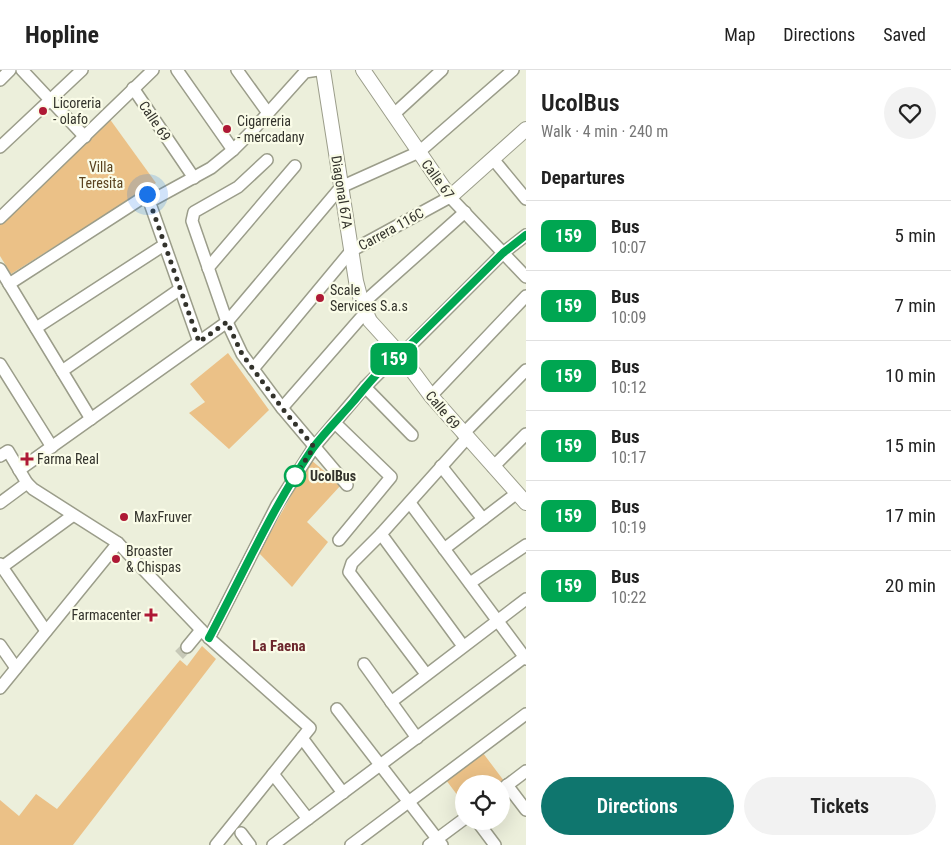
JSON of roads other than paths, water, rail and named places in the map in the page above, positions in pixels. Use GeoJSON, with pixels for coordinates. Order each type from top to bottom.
{"type":"FeatureCollection","features":[{"type":"Feature","properties":{"kind":"street"},"geometry":{"type":"LineString","coordinates":[[0,80],[10,70]]}},
{"type":"Feature","properties":{"kind":"street"},"geometry":{"type":"LineString","coordinates":[[22,70],[85,137]]}},
{"type":"Feature","properties":{"kind":"street"},"geometry":{"type":"LineString","coordinates":[[0,147],[82,70]]}},
{"type":"Feature","properties":{"kind":"street"},"geometry":{"type":"LineString","coordinates":[[0,218],[153,70]]}},
{"type":"Feature","properties":{"kind":"street"},"geometry":{"type":"LineString","coordinates":[[177,70],[233,150]]}},
{"type":"Feature","properties":{"kind":"street"},"geometry":{"type":"LineString","coordinates":[[237,70],[268,113]]}},
{"type":"Feature","properties":{"kind":"street"},"geometry":{"type":"LineString","coordinates":[[10,284],[148,198],[194,178],[211,168],[233,150],[304,71],[318,70]]}},
{"type":"Feature","properties":{"kind":"street","name":"Diagonal 67A"},"geometry":{"type":"LineString","coordinates":[[323,70],[351,251],[363,309]]}},
{"type":"Feature","properties":{"kind":"street","name":"Calle 67"},"geometry":{"type":"LineString","coordinates":[[364,70],[450,197],[526,277]]}},
{"type":"Feature","properties":{"kind":"street"},"geometry":{"type":"LineString","coordinates":[[393,115],[442,70]]}},
{"type":"Feature","properties":{"kind":"street"},"geometry":{"type":"LineString","coordinates":[[19,470],[227,322],[342,187],[418,152],[513,70]]}},
{"type":"Feature","properties":{"kind":"street","name":"Calle 69"},"geometry":{"type":"LineString","coordinates":[[133,88],[194,178]]}},
{"type":"Feature","properties":{"kind":"street","name":"Carrera 116C"},"geometry":{"type":"LineString","coordinates":[[253,369],[351,251],[450,197],[526,129]]}},
{"type":"Feature","properties":{"kind":"street"},"geometry":{"type":"LineString","coordinates":[[493,159],[526,199]]}},
{"type":"Feature","properties":{"kind":"street"},"geometry":{"type":"LineString","coordinates":[[267,160],[238,187],[194,212],[192,221],[227,322],[242,354],[282,408],[347,485]]}},
{"type":"Feature","properties":{"kind":"street"},"geometry":{"type":"LineString","coordinates":[[208,268],[295,166]]}},
{"type":"Feature","properties":{"kind":"street"},"geometry":{"type":"LineString","coordinates":[[148,198],[199,342]]}},
{"type":"Feature","properties":{"kind":"street"},"geometry":{"type":"LineString","coordinates":[[282,408],[363,309],[465,212]]}},
{"type":"Feature","properties":{"kind":"street"},"geometry":{"type":"LineString","coordinates":[[187,647],[205,634],[277,505],[314,447],[365,388],[399,353],[406,349],[503,253],[526,235]]}},
{"type":"Feature","properties":{"kind":"street"},"geometry":{"type":"LineString","coordinates":[[36,328],[164,245]]}},
{"type":"Feature","properties":{"kind":"street"},"geometry":{"type":"LineString","coordinates":[[0,269],[91,419]]}},
{"type":"Feature","properties":{"kind":"street"},"geometry":{"type":"LineString","coordinates":[[62,371],[180,289]]}},
{"type":"Feature","properties":{"kind":"street"},"geometry":{"type":"LineString","coordinates":[[431,396],[526,296]]}},
{"type":"Feature","properties":{"kind":"street","name":"Calle 69"},"geometry":{"type":"LineString","coordinates":[[363,309],[370,321],[399,353],[431,396],[521,498]]}},
{"type":"Feature","properties":{"kind":"street"},"geometry":{"type":"LineString","coordinates":[[0,364],[52,447]]}},
{"type":"Feature","properties":{"kind":"street"},"geometry":{"type":"LineString","coordinates":[[426,674],[350,572],[352,563],[410,503],[465,436],[526,370]]}},
{"type":"Feature","properties":{"kind":"street"},"geometry":{"type":"LineString","coordinates":[[365,388],[412,435]]}},
{"type":"Feature","properties":{"kind":"street"},"geometry":{"type":"LineString","coordinates":[[335,423],[391,474],[391,477],[338,540]]}},
{"type":"Feature","properties":{"kind":"street"},"geometry":{"type":"LineString","coordinates":[[493,467],[526,434]]}},
{"type":"Feature","properties":{"kind":"street"},"geometry":{"type":"LineString","coordinates":[[4,454],[19,470],[27,483],[41,496],[118,543],[205,634],[310,728],[216,845]]}},
{"type":"Feature","properties":{"kind":"street"},"geometry":{"type":"LineString","coordinates":[[442,466],[483,519]]}},
{"type":"Feature","properties":{"kind":"street"},"geometry":{"type":"LineString","coordinates":[[0,503],[27,483]]}},
{"type":"Feature","properties":{"kind":"street"},"geometry":{"type":"LineString","coordinates":[[444,549],[483,519],[521,498]]}},
{"type":"Feature","properties":{"kind":"street"},"geometry":{"type":"LineString","coordinates":[[273,845],[526,658],[410,503]]}},
{"type":"Feature","properties":{"kind":"street"},"geometry":{"type":"LineString","coordinates":[[46,631],[1,566],[72,516]]}},
{"type":"Feature","properties":{"kind":"street"},"geometry":{"type":"LineString","coordinates":[[382,534],[463,646]]}},
{"type":"Feature","properties":{"kind":"street"},"geometry":{"type":"LineString","coordinates":[[0,688],[118,543]]}},
{"type":"Feature","properties":{"kind":"street"},"geometry":{"type":"LineString","coordinates":[[470,583],[526,545]]}},
{"type":"Feature","properties":{"kind":"street"},"geometry":{"type":"LineString","coordinates":[[391,702],[526,600]]}},
{"type":"Feature","properties":{"kind":"street"},"geometry":{"type":"LineString","coordinates":[[0,645],[16,668]]}},
{"type":"Feature","properties":{"kind":"street"},"geometry":{"type":"LineString","coordinates":[[364,664],[417,738]]}},
{"type":"Feature","properties":{"kind":"street"},"geometry":{"type":"LineString","coordinates":[[337,709],[409,802],[436,843],[455,826]]}},
{"type":"Feature","properties":{"kind":"street"},"geometry":{"type":"LineString","coordinates":[[351,845],[526,714]]}},
{"type":"Feature","properties":{"kind":"street"},"geometry":{"type":"LineString","coordinates":[[302,738],[343,793]]}},
{"type":"Feature","properties":{"kind":"street"},"geometry":{"type":"LineString","coordinates":[[510,783],[526,771]]}},
{"type":"Feature","properties":{"kind":"street"},"geometry":{"type":"LineString","coordinates":[[273,774],[308,819]]}},
{"type":"Feature","properties":{"kind":"street"},"geometry":{"type":"LineString","coordinates":[[510,794],[526,810]]}},
{"type":"Feature","properties":{"kind":"street"},"geometry":{"type":"LineString","coordinates":[[484,830],[495,845]]}},
{"type":"Feature","properties":{"kind":"street"},"geometry":{"type":"LineString","coordinates":[[241,834],[250,845]]}},
{"type":"Feature","properties":{"kind":"tunnel"},"geometry":{"type":"LineString","coordinates":[[179,655],[187,647]]}},
{"type":"Feature","properties":{"kind":"place","name":"Licoreria - olafo"},"geometry":{"type":"Point","coordinates":[43,111]}},
{"type":"Feature","properties":{"kind":"place","name":"Cigarreria - mercadany"},"geometry":{"type":"Point","coordinates":[227,129]}},
{"type":"Feature","properties":{"kind":"place","name":"Scale Services S.a.s"},"geometry":{"type":"Point","coordinates":[320,298]}},
{"type":"Feature","properties":{"kind":"place","name":"Farma Real"},"geometry":{"type":"Point","coordinates":[27,459]}},
{"type":"Feature","properties":{"kind":"place","name":"UcolBus"},"geometry":{"type":"Point","coordinates":[295,476]}},
{"type":"Feature","properties":{"kind":"place","name":"MaxFruver"},"geometry":{"type":"Point","coordinates":[124,517]}},
{"type":"Feature","properties":{"kind":"place","name":"Broaster & Chispas"},"geometry":{"type":"Point","coordinates":[116,559]}},
{"type":"Feature","properties":{"kind":"place","name":"Farmacenter"},"geometry":{"type":"Point","coordinates":[151,615]}},
{"type":"Feature","properties":{"kind":"district","name":"La Faena"},"geometry":{"type":"Point","coordinates":[279,646]}},
{"type":"Feature","properties":{"kind":"park label","name":"Villa Teresita"},"geometry":{"type":"Point","coordinates":[101,175]}}]}
